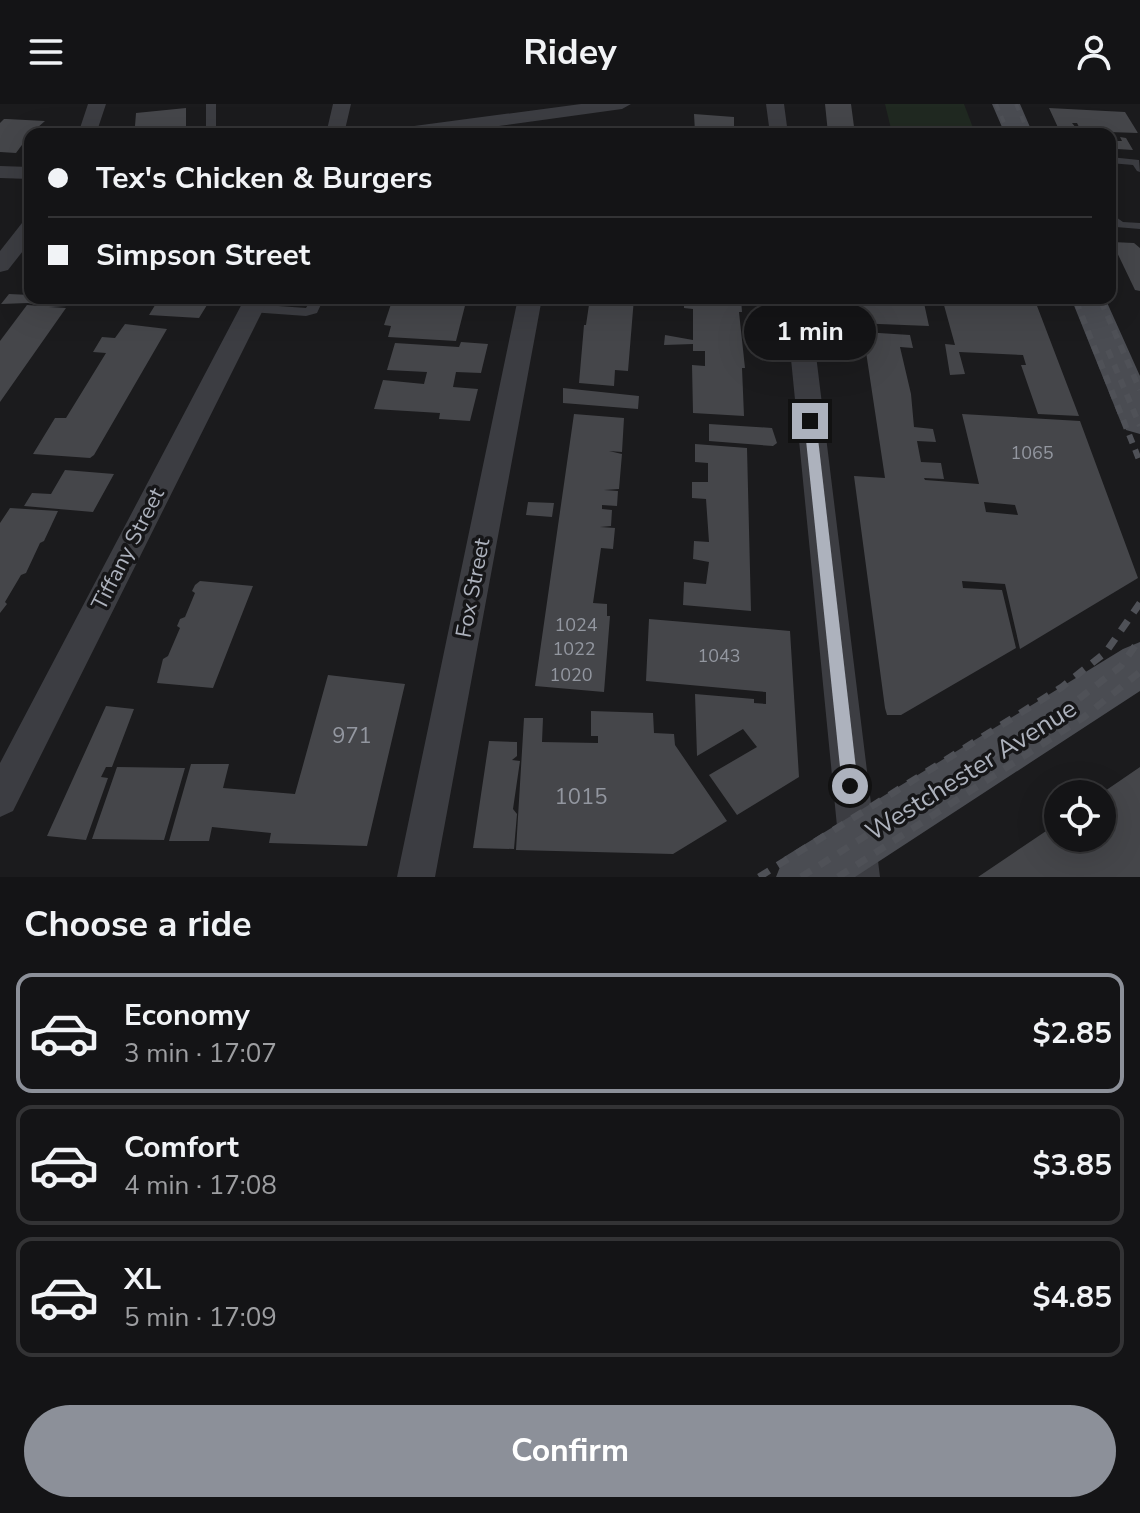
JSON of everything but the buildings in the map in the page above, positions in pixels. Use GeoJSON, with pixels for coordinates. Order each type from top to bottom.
{"type":"FeatureCollection","features":[{"type":"Feature","properties":{"kind":"main road"},"geometry":{"type":"LineString","coordinates":[[1006,104],[1016,128]]}},
{"type":"Feature","properties":{"kind":"main road"},"geometry":{"type":"LineString","coordinates":[[1091,304],[1140,420]]}},
{"type":"Feature","properties":{"kind":"main road","name":"Westchester Avenue"},"geometry":{"type":"LineString","coordinates":[[804,877],[859,859],[1140,664]]}},
{"type":"Feature","properties":{"kind":"street"},"geometry":{"type":"LineString","coordinates":[[89,128],[97,104]]}},
{"type":"Feature","properties":{"kind":"street"},"geometry":{"type":"LineString","coordinates":[[336,128],[342,104]]}},
{"type":"Feature","properties":{"kind":"street"},"geometry":{"type":"LineString","coordinates":[[438,128],[567,108],[622,104]]}},
{"type":"Feature","properties":{"kind":"street"},"geometry":{"type":"LineString","coordinates":[[775,104],[778,128]]}},
{"type":"Feature","properties":{"kind":"street"},"geometry":{"type":"LineString","coordinates":[[563,128],[567,108]]}},
{"type":"Feature","properties":{"kind":"street"},"geometry":{"type":"LineString","coordinates":[[0,172],[24,173]]}},
{"type":"Feature","properties":{"kind":"street"},"geometry":{"type":"LineString","coordinates":[[0,265],[24,235]]}},
{"type":"Feature","properties":{"kind":"street","name":"Tiffany Street"},"geometry":{"type":"LineString","coordinates":[[0,799],[253,304]]}},
{"type":"Feature","properties":{"kind":"street","name":"Fox Street"},"geometry":{"type":"LineString","coordinates":[[416,877],[529,304]]}},
{"type":"Feature","properties":{"kind":"street"},"geometry":{"type":"LineString","coordinates":[[798,304],[859,859]]}},
{"type":"Feature","properties":{"kind":"lane"},"geometry":{"type":"LineString","coordinates":[[211,104],[211,128]]}},
{"type":"Feature","properties":{"kind":"lane"},"geometry":{"type":"LineString","coordinates":[[1116,160],[1136,162],[1140,169]]}},
{"type":"Feature","properties":{"kind":"lane"},"geometry":{"type":"LineString","coordinates":[[1116,221],[1120,225],[1140,226]]}},
{"type":"Feature","properties":{"kind":"lane"},"geometry":{"type":"LineString","coordinates":[[260,304],[306,312],[313,310],[316,304]]}},
{"type":"Feature","properties":{"kind":"shaded area"},"geometry":{"type":"Polygon","coordinates":[[[885,104],[964,104],[973,128],[891,128],[885,104]]]}},
{"type":"Feature","properties":{"kind":"railway"},"geometry":{"type":"LineString","coordinates":[[996,104],[1006,128]]}},
{"type":"Feature","properties":{"kind":"railway"},"geometry":{"type":"LineString","coordinates":[[1016,104],[1026,128]]}},
{"type":"Feature","properties":{"kind":"railway"},"geometry":{"type":"LineString","coordinates":[[1077,304],[1140,462]]}},
{"type":"Feature","properties":{"kind":"railway"},"geometry":{"type":"LineString","coordinates":[[1102,304],[1140,390]]}},
{"type":"Feature","properties":{"kind":"railway"},"geometry":{"type":"LineString","coordinates":[[1108,350],[1140,426]]}},
{"type":"Feature","properties":{"kind":"railway"},"geometry":{"type":"LineString","coordinates":[[759,877],[1062,687],[1106,652],[1140,603]]}},
{"type":"Feature","properties":{"kind":"railway"},"geometry":{"type":"LineString","coordinates":[[801,877],[1071,705],[1121,666],[1140,639]]}},
{"type":"Feature","properties":{"kind":"railway"},"geometry":{"type":"LineString","coordinates":[[838,877],[1084,717],[1140,672]]}},
{"type":"Feature","properties":{"kind":"route"},"geometry":{"type":"LineString","coordinates":[[810,421],[850,786]]}}]}
